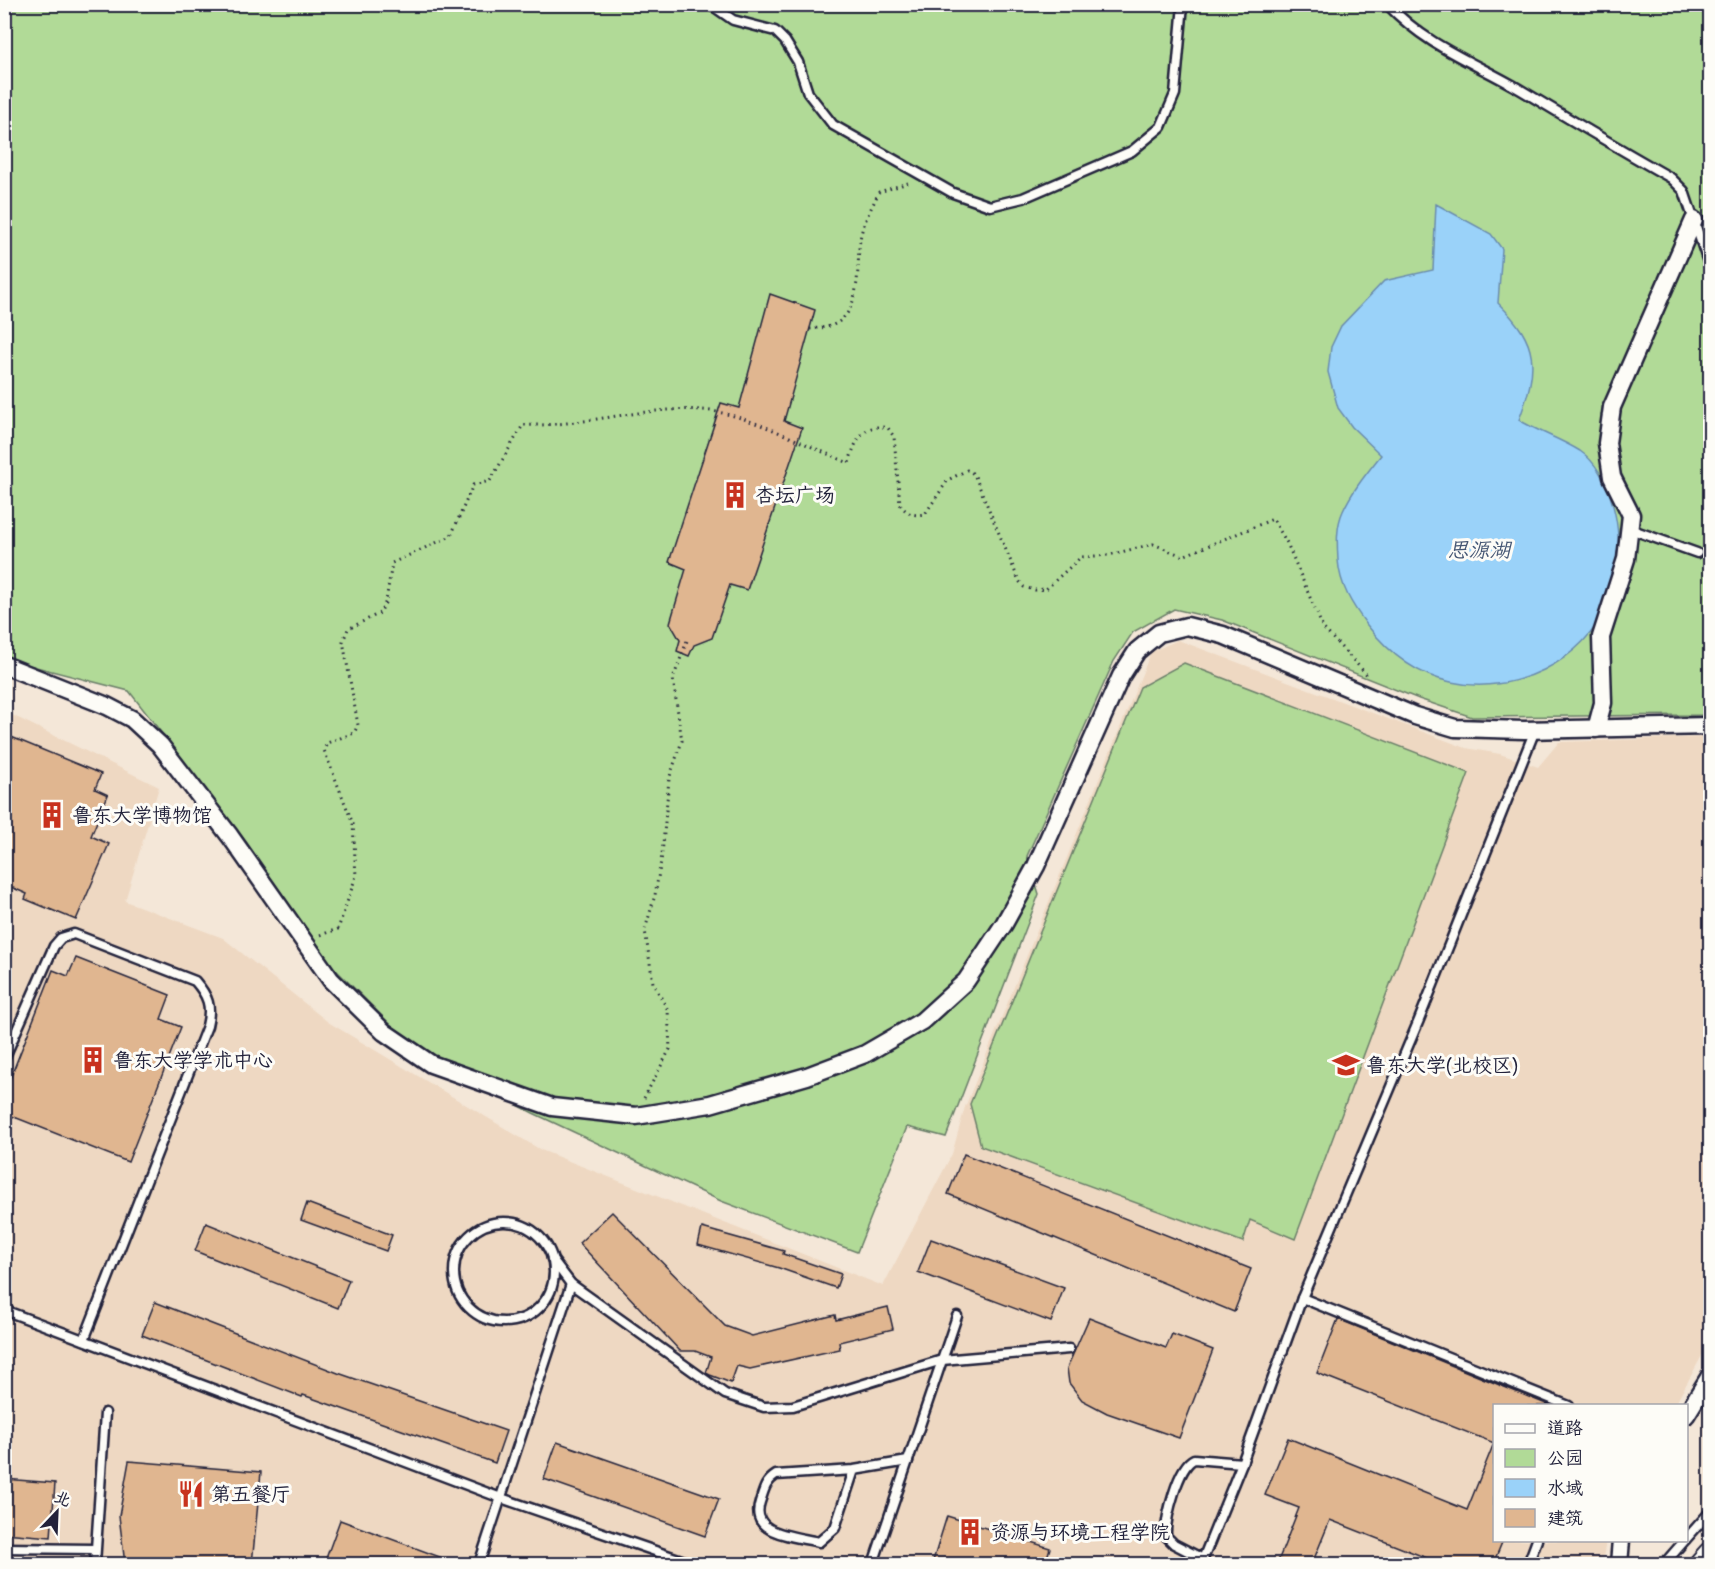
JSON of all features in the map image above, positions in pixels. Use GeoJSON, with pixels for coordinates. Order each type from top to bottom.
{"type":"FeatureCollection","features":[{"type":"Feature","properties":{"kind":"main road"},"geometry":{"type":"LineString","coordinates":[[1702,1564],[1710,1555]]}},
{"type":"Feature","properties":{"kind":"street"},"geometry":{"type":"LineString","coordinates":[[1596,729],[1603,703],[1601,637],[1620,581],[1631,515],[1611,477],[1607,443],[1612,407],[1694,220]]}},
{"type":"Feature","properties":{"kind":"street"},"geometry":{"type":"LineString","coordinates":[[4,665],[107,706],[139,725],[160,745],[331,980],[384,1032],[431,1064],[552,1107],[636,1116],[710,1104],[807,1076],[865,1054],[922,1021],[966,981],[1004,924],[1036,866],[1121,676],[1137,651],[1159,633],[1187,626],[1223,635],[1415,716],[1455,728],[1535,730],[1710,726]]}},
{"type":"Feature","properties":{"kind":"street"},"geometry":{"type":"LineString","coordinates":[[1688,1412],[1710,1376]]}},
{"type":"Feature","properties":{"kind":"street"},"geometry":{"type":"LineString","coordinates":[[1618,1564],[1621,1542]]}},
{"type":"Feature","properties":{"kind":"lane"},"geometry":{"type":"LineString","coordinates":[[710,4],[733,21],[775,31],[785,41],[798,62],[808,93],[833,125],[953,193],[990,206],[1023,198],[1131,151],[1161,127],[1174,94],[1183,4]]}},
{"type":"Feature","properties":{"kind":"lane"},"geometry":{"type":"LineString","coordinates":[[1387,4],[1423,37],[1484,73],[1520,89],[1671,178],[1684,190],[1710,268]]}},
{"type":"Feature","properties":{"kind":"lane"},"geometry":{"type":"LineString","coordinates":[[1630,529],[1697,553]]}},
{"type":"Feature","properties":{"kind":"lane"},"geometry":{"type":"LineString","coordinates":[[1242,1463],[1194,1458],[1183,1467],[1165,1525],[1166,1536],[1174,1544],[1202,1562],[1242,1463],[1302,1298],[1419,1020],[1535,730]]}},
{"type":"Feature","properties":{"kind":"lane"},"geometry":{"type":"LineString","coordinates":[[4,1059],[54,946],[61,938],[74,934],[195,981],[206,994],[211,1010],[207,1026],[84,1340]]}},
{"type":"Feature","properties":{"kind":"lane"},"geometry":{"type":"LineString","coordinates":[[552,1259],[553,1283],[543,1304],[523,1318],[512,1322],[500,1322],[477,1314],[460,1297],[456,1286],[455,1268],[459,1251],[474,1232],[496,1223],[508,1223],[531,1231],[547,1248],[552,1259],[571,1284],[725,1394],[764,1407],[793,1406],[942,1360],[1069,1349]]}},
{"type":"Feature","properties":{"kind":"lane"},"geometry":{"type":"LineString","coordinates":[[479,1564],[571,1284]]}},
{"type":"Feature","properties":{"kind":"lane"},"geometry":{"type":"LineString","coordinates":[[1302,1298],[1564,1404]]}},
{"type":"Feature","properties":{"kind":"lane"},"geometry":{"type":"LineString","coordinates":[[4,1310],[501,1498],[693,1564]]}},
{"type":"Feature","properties":{"kind":"lane"},"geometry":{"type":"LineString","coordinates":[[873,1564],[957,1316]]}},
{"type":"Feature","properties":{"kind":"lane"},"geometry":{"type":"LineString","coordinates":[[94,1564],[105,1413]]}},
{"type":"Feature","properties":{"kind":"lane"},"geometry":{"type":"LineString","coordinates":[[854,1470],[835,1528],[819,1542],[766,1529],[758,1520],[757,1510],[766,1482],[776,1475],[854,1470],[908,1461]]}},
{"type":"Feature","properties":{"kind":"lane"},"geometry":{"type":"LineString","coordinates":[[1688,1538],[1710,1512]]}},
{"type":"Feature","properties":{"kind":"lane"},"geometry":{"type":"LineString","coordinates":[[1528,1564],[1536,1542]]}},
{"type":"Feature","properties":{"kind":"lane"},"geometry":{"type":"LineString","coordinates":[[1664,1564],[1684,1542]]}},
{"type":"Feature","properties":{"kind":"lane"},"geometry":{"type":"LineString","coordinates":[[4,1548],[94,1549]]}},
{"type":"Feature","properties":{"kind":"path"},"geometry":{"type":"LineString","coordinates":[[810,329],[834,325],[851,307],[858,283],[860,239],[879,192],[924,178]]}},
{"type":"Feature","properties":{"kind":"path"},"geometry":{"type":"LineString","coordinates":[[306,944],[327,930],[338,929],[356,876],[353,824],[324,750],[327,743],[354,733],[358,725],[343,640],[345,635],[348,629],[380,614],[386,601],[392,562],[451,536],[473,486],[490,481],[523,425],[553,426],[647,411],[703,410],[735,416],[849,463],[855,442],[865,430],[876,425],[888,428],[894,437],[900,504],[905,512],[916,516],[925,514],[948,480],[967,470],[974,474],[1019,581],[1024,587],[1035,590],[1046,589],[1081,557],[1109,555],[1154,544],[1183,556],[1274,519],[1287,543],[1323,628],[1374,681]]}},
{"type":"Feature","properties":{"kind":"path"},"geometry":{"type":"LineString","coordinates":[[636,1116],[670,1049],[668,1010],[653,983],[645,930],[655,895],[662,855],[669,779],[682,741],[673,679],[688,638]]}},
{"type":"Feature","properties":{"kind":"shaded area","name":"鲁东大学(北校区)"},"geometry":{"type":"Polygon","coordinates":[[[1178,640],[1466,748],[1500,754],[1538,767],[1559,742],[1710,737],[1710,1341],[1676,1404],[1493,1404],[1493,1542],[1606,1542],[1602,1564],[5,1564],[4,711],[159,787],[125,901],[223,938],[328,1022],[541,1150],[883,1286],[952,1154],[965,1107],[1151,652],[1178,640]]]}},
{"type":"Feature","properties":{"kind":"green space"},"geometry":{"type":"Polygon","coordinates":[[[4,5],[1710,5],[1710,715],[1472,717],[1419,699],[1222,620],[1174,609],[1133,632],[1114,661],[1027,856],[1039,894],[946,1137],[907,1127],[857,1252],[721,1201],[533,1113],[421,1055],[332,966],[247,843],[129,691],[5,659],[4,5]]]}},
{"type":"Feature","properties":{"kind":"green space"},"geometry":{"type":"Polygon","coordinates":[[[1184,663],[1469,773],[1295,1239],[1250,1220],[1243,1242],[981,1146],[970,1104],[1140,687],[1184,663]]]}},
{"type":"Feature","properties":{"kind":"water","name":"思源湖"},"geometry":{"type":"Polygon","coordinates":[[[1436,204],[1491,234],[1502,249],[1498,303],[1522,331],[1531,357],[1530,386],[1519,420],[1573,447],[1591,461],[1607,488],[1616,521],[1618,553],[1616,567],[1608,602],[1597,623],[1583,642],[1544,670],[1522,679],[1498,684],[1474,685],[1438,679],[1404,661],[1375,635],[1362,618],[1348,595],[1339,569],[1337,541],[1341,517],[1355,489],[1381,455],[1352,427],[1338,408],[1328,372],[1331,347],[1341,326],[1384,281],[1433,270],[1436,204]]]}},
{"type":"Feature","properties":{"kind":"building","name":"杏坛广场"},"geometry":{"type":"Polygon","coordinates":[[[770,294],[815,310],[784,421],[802,428],[747,590],[730,585],[712,638],[694,645],[689,656],[677,651],[680,640],[670,623],[686,569],[669,562],[721,403],[739,408],[770,294]]]}},
{"type":"Feature","properties":{"kind":"building","name":"鲁东大学博物馆"},"geometry":{"type":"Polygon","coordinates":[[[4,734],[101,774],[95,789],[108,795],[91,836],[109,844],[76,920],[25,899],[27,894],[4,884],[4,734]]]}},
{"type":"Feature","properties":{"kind":"building","name":"鲁东大学学术中心"},"geometry":{"type":"Polygon","coordinates":[[[76,958],[170,995],[161,1019],[181,1027],[128,1162],[4,1113],[4,1094],[53,970],[68,976],[76,958]]]}},
{"type":"Feature","properties":{"kind":"building"},"geometry":{"type":"Polygon","coordinates":[[[964,1154],[1251,1269],[1234,1312],[948,1194],[964,1154]]]}},
{"type":"Feature","properties":{"kind":"building"},"geometry":{"type":"Polygon","coordinates":[[[307,1203],[392,1235],[386,1251],[301,1220],[307,1203]]]}},
{"type":"Feature","properties":{"kind":"building"},"geometry":{"type":"Polygon","coordinates":[[[612,1212],[725,1326],[752,1336],[835,1315],[836,1320],[888,1307],[893,1329],[839,1342],[840,1349],[750,1369],[737,1366],[731,1383],[710,1375],[706,1373],[711,1357],[695,1351],[680,1351],[579,1243],[612,1212]]]}},
{"type":"Feature","properties":{"kind":"building"},"geometry":{"type":"Polygon","coordinates":[[[206,1223],[349,1280],[338,1308],[195,1251],[206,1223]]]}},
{"type":"Feature","properties":{"kind":"building"},"geometry":{"type":"Polygon","coordinates":[[[702,1228],[784,1251],[783,1254],[841,1274],[836,1288],[779,1268],[698,1245],[702,1228]]]}},
{"type":"Feature","properties":{"kind":"building"},"geometry":{"type":"Polygon","coordinates":[[[931,1239],[1064,1288],[1051,1322],[918,1272],[931,1239]]]}},
{"type":"Feature","properties":{"kind":"building"},"geometry":{"type":"Polygon","coordinates":[[[155,1302],[338,1373],[506,1431],[495,1463],[303,1395],[302,1397],[142,1335],[155,1302]]]}},
{"type":"Feature","properties":{"kind":"building"},"geometry":{"type":"Polygon","coordinates":[[[1089,1318],[1166,1348],[1172,1334],[1213,1350],[1179,1438],[1107,1413],[1082,1400],[1069,1383],[1067,1368],[1089,1318]]]}},
{"type":"Feature","properties":{"kind":"building"},"geometry":{"type":"Polygon","coordinates":[[[1338,1319],[1546,1404],[1493,1404],[1493,1443],[1317,1373],[1338,1319]]]}},
{"type":"Feature","properties":{"kind":"building"},"geometry":{"type":"Polygon","coordinates":[[[1288,1438],[1467,1510],[1493,1445],[1493,1542],[1502,1542],[1493,1564],[1442,1564],[1330,1520],[1312,1564],[1277,1564],[1299,1508],[1265,1495],[1288,1438]]]}},
{"type":"Feature","properties":{"kind":"building"},"geometry":{"type":"Polygon","coordinates":[[[557,1442],[719,1499],[705,1536],[544,1479],[557,1442]]]}},
{"type":"Feature","properties":{"kind":"building","name":"第五餐厅"},"geometry":{"type":"Polygon","coordinates":[[[129,1461],[261,1472],[252,1564],[125,1564],[119,1516],[129,1461]]]}},
{"type":"Feature","properties":{"kind":"building"},"geometry":{"type":"Polygon","coordinates":[[[4,1479],[55,1483],[51,1537],[4,1533],[4,1479]]]}},
{"type":"Feature","properties":{"kind":"building","name":"资源与环境工程学院"},"geometry":{"type":"Polygon","coordinates":[[[947,1516],[1050,1548],[1045,1564],[932,1564],[947,1516]]]}},
{"type":"Feature","properties":{"kind":"building"},"geometry":{"type":"Polygon","coordinates":[[[340,1520],[456,1563],[456,1564],[324,1564],[340,1520]]]}},
{"type":"Feature","properties":{"kind":"place","name":"杏坛广场"},"geometry":{"type":"Point","coordinates":[735,495]}},
{"type":"Feature","properties":{"kind":"place","name":"鲁东大学博物馆"},"geometry":{"type":"Point","coordinates":[52,815]}},
{"type":"Feature","properties":{"kind":"place","name":"鲁东大学学术中心"},"geometry":{"type":"Point","coordinates":[93,1060]}},
{"type":"Feature","properties":{"kind":"place","name":"鲁东大学(北校区)"},"geometry":{"type":"Point","coordinates":[1346,1065]}},
{"type":"Feature","properties":{"kind":"place","name":"第五餐厅"},"geometry":{"type":"Point","coordinates":[191,1494]}},
{"type":"Feature","properties":{"kind":"place","name":"资源与环境工程学院"},"geometry":{"type":"Point","coordinates":[970,1532]}}]}
